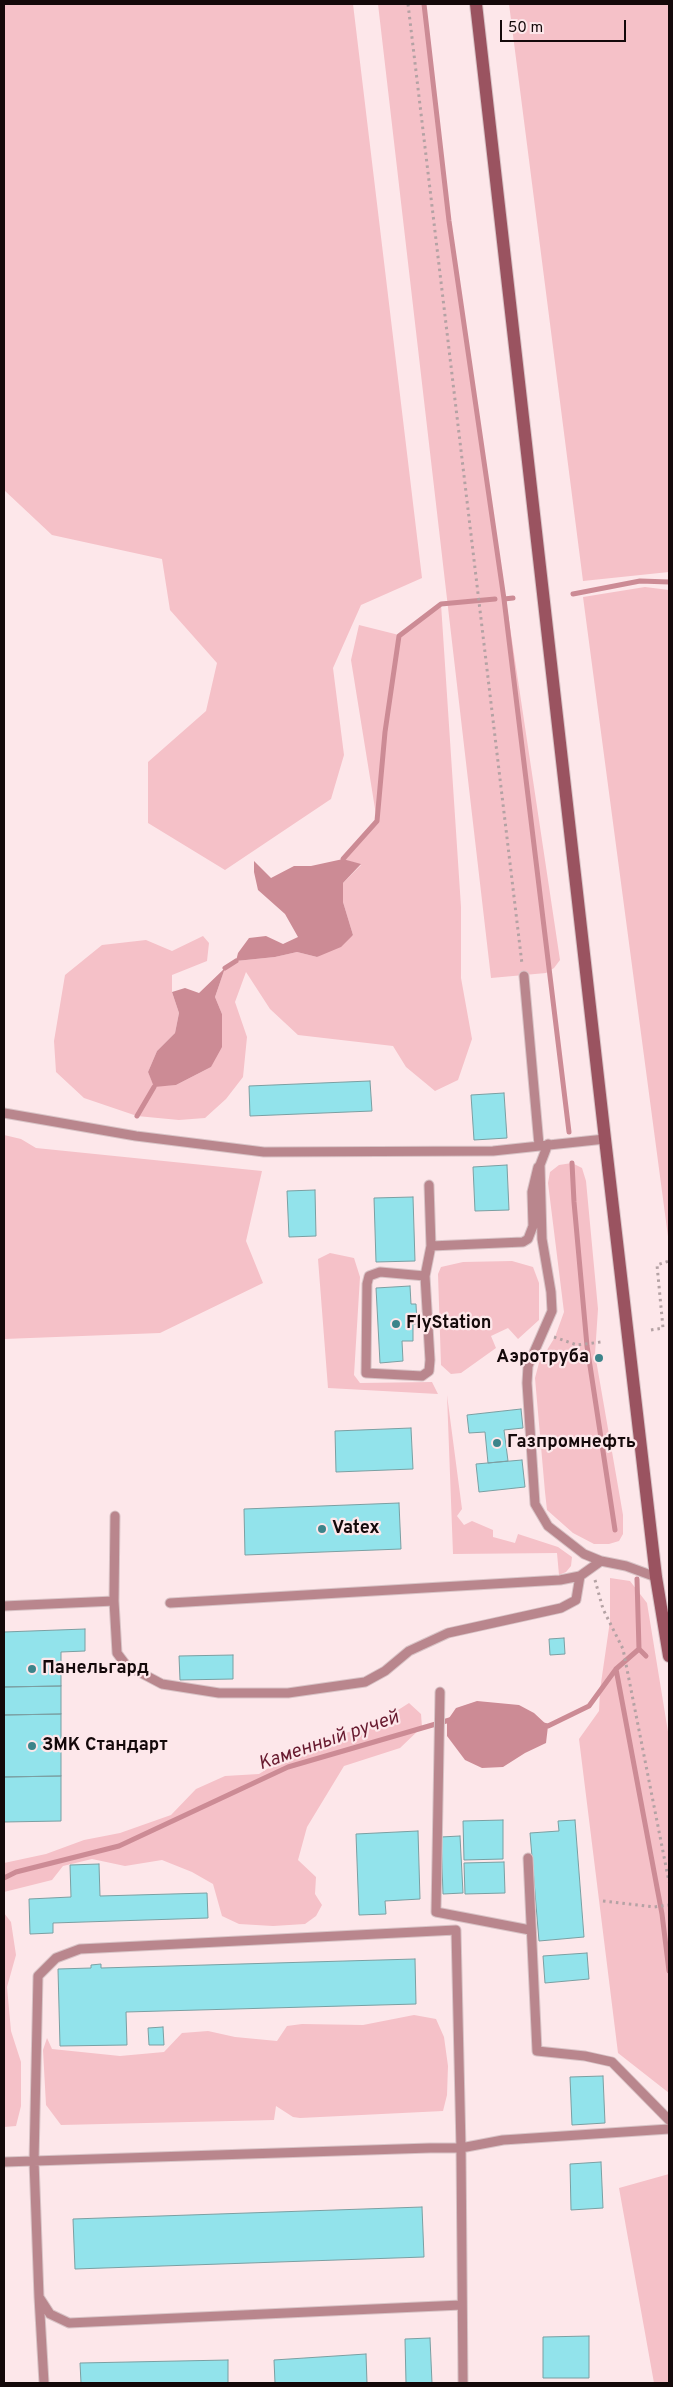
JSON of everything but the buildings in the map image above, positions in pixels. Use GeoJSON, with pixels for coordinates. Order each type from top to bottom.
{"type":"FeatureCollection","features":[{"type":"Feature","properties":{"kind":"main road"},"geometry":{"type":"LineString","coordinates":[[476,4],[604,1139],[656,1577],[669,1656]]}},
{"type":"Feature","properties":{"kind":"lane"},"geometry":{"type":"LineString","coordinates":[[524,976],[543,1144],[540,1165],[542,1239],[552,1303],[549,1320],[528,1366],[527,1383],[535,1504],[548,1526],[584,1554],[656,1577]]}},
{"type":"Feature","properties":{"kind":"lane"},"geometry":{"type":"LineString","coordinates":[[4,1113],[136,1136],[264,1152],[493,1151],[543,1144],[604,1139]]}},
{"type":"Feature","properties":{"kind":"lane"},"geometry":{"type":"LineString","coordinates":[[522,1242],[528,1239],[531,1233],[532,1192],[536,1168],[540,1165]]}},
{"type":"Feature","properties":{"kind":"lane"},"geometry":{"type":"LineString","coordinates":[[425,1276],[380,1272],[369,1276],[367,1284],[366,1372],[422,1376],[429,1371],[425,1276],[431,1246],[429,1185]]}},
{"type":"Feature","properties":{"kind":"lane"},"geometry":{"type":"LineString","coordinates":[[431,1246],[522,1242],[542,1239]]}},
{"type":"Feature","properties":{"kind":"lane"},"geometry":{"type":"LineString","coordinates":[[115,1516],[114,1601],[117,1653],[126,1665],[162,1684],[219,1692],[288,1693],[365,1682],[385,1671],[409,1651],[448,1633],[561,1608],[576,1600],[580,1576]]}},
{"type":"Feature","properties":{"kind":"lane"},"geometry":{"type":"LineString","coordinates":[[170,1603],[560,1580],[580,1576],[601,1561]]}},
{"type":"Feature","properties":{"kind":"lane"},"geometry":{"type":"LineString","coordinates":[[4,1606],[114,1601]]}},
{"type":"Feature","properties":{"kind":"lane"},"geometry":{"type":"LineString","coordinates":[[440,1692],[436,1912],[530,1930]]}},
{"type":"Feature","properties":{"kind":"lane"},"geometry":{"type":"LineString","coordinates":[[528,1858],[537,2051],[585,2056],[612,2062],[669,2120]]}},
{"type":"Feature","properties":{"kind":"lane"},"geometry":{"type":"LineString","coordinates":[[44,2383],[34,2161],[38,1976],[56,1958],[80,1949],[456,1930],[461,2148],[463,2383]]}},
{"type":"Feature","properties":{"kind":"lane"},"geometry":{"type":"LineString","coordinates":[[4,2162],[461,2148],[503,2140],[669,2129]]}},
{"type":"Feature","properties":{"kind":"lane"},"geometry":{"type":"LineString","coordinates":[[39,2297],[50,2314],[70,2323],[461,2305]]}},
{"type":"Feature","properties":{"kind":"path"},"geometry":{"type":"LineString","coordinates":[[408,4],[524,976]]}},
{"type":"Feature","properties":{"kind":"path"},"geometry":{"type":"LineString","coordinates":[[651,1330],[663,1328],[657,1265],[669,1261]]}},
{"type":"Feature","properties":{"kind":"path"},"geometry":{"type":"LineString","coordinates":[[543,1332],[577,1345],[601,1342]]}},
{"type":"Feature","properties":{"kind":"path"},"geometry":{"type":"LineString","coordinates":[[591,1567],[603,1609],[623,1649],[669,1882]]}},
{"type":"Feature","properties":{"kind":"path"},"geometry":{"type":"LineString","coordinates":[[603,1901],[654,1907],[668,1905]]}},
{"type":"Feature","properties":{"kind":"shaded area"},"geometry":{"type":"Polygon","coordinates":[[[4,4],[353,4],[422,578],[361,605],[333,668],[344,755],[331,799],[225,870],[148,823],[148,762],[206,711],[217,663],[170,610],[162,559],[52,535],[4,490],[4,4]]]}},
{"type":"Feature","properties":{"kind":"shaded area"},"geometry":{"type":"Polygon","coordinates":[[[378,4],[425,4],[449,221],[560,960],[554,968],[546,973],[491,978],[378,4]]]}},
{"type":"Feature","properties":{"kind":"shaded area"},"geometry":{"type":"Polygon","coordinates":[[[509,4],[669,4],[669,572],[583,581],[509,4]]]}},
{"type":"Feature","properties":{"kind":"shaded area"},"geometry":{"type":"Polygon","coordinates":[[[645,587],[669,590],[669,1244],[583,597],[645,587]]]}},
{"type":"Feature","properties":{"kind":"shaded area"},"geometry":{"type":"Polygon","coordinates":[[[441,604],[461,907],[461,978],[472,1039],[458,1080],[435,1091],[406,1067],[393,1046],[298,1035],[270,1009],[246,972],[235,1002],[247,1037],[243,1077],[226,1099],[205,1118],[179,1120],[137,1116],[84,1098],[56,1072],[54,1041],[65,975],[102,945],[146,940],[172,951],[203,936],[209,943],[207,961],[172,975],[172,992],[179,1013],[175,1033],[157,1051],[148,1072],[154,1086],[176,1085],[211,1067],[222,1014],[215,997],[225,968],[236,961],[275,957],[297,952],[317,957],[353,935],[343,902],[343,883],[361,865],[343,859],[377,821],[351,660],[359,625],[399,635],[441,604]]]}},
{"type":"Feature","properties":{"kind":"shaded area"},"geometry":{"type":"Polygon","coordinates":[[[343,859],[361,864],[343,883],[343,902],[353,935],[341,947],[317,957],[297,952],[275,957],[236,961],[238,953],[249,938],[266,936],[283,944],[298,937],[285,914],[258,890],[254,872],[254,861],[271,878],[294,866],[311,866],[343,859]]]}},
{"type":"Feature","properties":{"kind":"shaded area"},"geometry":{"type":"Polygon","coordinates":[[[225,968],[215,997],[222,1014],[222,1047],[211,1067],[176,1085],[154,1087],[148,1072],[157,1051],[175,1033],[179,1013],[172,992],[185,988],[199,993],[225,968]]]}},
{"type":"Feature","properties":{"kind":"shaded area"},"geometry":{"type":"Polygon","coordinates":[[[4,1135],[21,1139],[36,1148],[262,1171],[246,1241],[263,1283],[160,1333],[4,1339],[4,1135]]]}},
{"type":"Feature","properties":{"kind":"shaded area"},"geometry":{"type":"Polygon","coordinates":[[[572,1163],[582,1168],[586,1181],[598,1309],[595,1354],[623,1515],[623,1534],[619,1541],[609,1544],[594,1544],[573,1533],[547,1510],[545,1492],[535,1378],[539,1363],[555,1337],[564,1312],[548,1183],[550,1172],[559,1165],[572,1163]]]}},
{"type":"Feature","properties":{"kind":"shaded area"},"geometry":{"type":"Polygon","coordinates":[[[330,1253],[354,1258],[360,1277],[354,1375],[360,1383],[432,1382],[438,1394],[328,1388],[318,1259],[330,1253]]]}},
{"type":"Feature","properties":{"kind":"shaded area"},"geometry":{"type":"Polygon","coordinates":[[[512,1261],[533,1267],[539,1283],[539,1320],[518,1339],[508,1328],[491,1336],[496,1348],[461,1373],[451,1374],[441,1365],[438,1274],[441,1267],[463,1262],[512,1261]]]}},
{"type":"Feature","properties":{"kind":"shaded area"},"geometry":{"type":"Polygon","coordinates":[[[447,1395],[462,1509],[457,1516],[464,1525],[472,1521],[493,1530],[493,1537],[515,1543],[518,1534],[558,1547],[572,1557],[571,1566],[566,1572],[559,1575],[557,1553],[453,1554],[447,1395]]]}},
{"type":"Feature","properties":{"kind":"shaded area"},"geometry":{"type":"Polygon","coordinates":[[[610,1578],[630,1581],[647,1603],[669,1738],[669,2093],[618,2053],[579,1739],[599,1711],[600,1690],[610,1621],[610,1578]]]}},
{"type":"Feature","properties":{"kind":"shaded area"},"geometry":{"type":"Polygon","coordinates":[[[477,1701],[519,1705],[534,1713],[548,1726],[546,1743],[525,1753],[503,1767],[482,1768],[465,1760],[447,1736],[447,1721],[456,1708],[477,1701]]]}},
{"type":"Feature","properties":{"kind":"shaded area"},"geometry":{"type":"Polygon","coordinates":[[[409,1703],[421,1714],[422,1727],[400,1748],[344,1766],[307,1827],[298,1860],[316,1877],[315,1894],[322,1905],[316,1916],[305,1924],[273,1926],[239,1924],[222,1916],[213,1884],[192,1872],[162,1860],[125,1866],[92,1859],[63,1866],[52,1880],[4,1892],[4,1863],[46,1854],[84,1840],[120,1833],[171,1815],[196,1789],[225,1776],[259,1774],[299,1749],[381,1721],[409,1703]]]}},
{"type":"Feature","properties":{"kind":"shaded area"},"geometry":{"type":"Polygon","coordinates":[[[4,1913],[11,1922],[16,1955],[7,1987],[11,2031],[21,2062],[21,2106],[16,2126],[4,2127],[4,1913]]]}},
{"type":"Feature","properties":{"kind":"shaded area"},"geometry":{"type":"Polygon","coordinates":[[[414,2015],[436,2019],[444,2037],[448,2066],[447,2095],[443,2111],[300,2118],[293,2117],[276,2106],[274,2120],[61,2125],[46,2105],[43,2050],[47,2038],[52,2049],[120,2056],[164,2052],[182,2033],[208,2031],[235,2037],[277,2041],[287,2026],[302,2024],[363,2025],[414,2015]]]}},
{"type":"Feature","properties":{"kind":"shaded area"},"geometry":{"type":"Polygon","coordinates":[[[669,2174],[669,2383],[654,2383],[619,2188],[669,2174]]]}},
{"type":"Feature","properties":{"kind":"waterway"},"geometry":{"type":"LineString","coordinates":[[424,4],[449,221],[504,599],[569,1132]]}},
{"type":"Feature","properties":{"kind":"waterway"},"geometry":{"type":"LineString","coordinates":[[573,594],[640,581],[669,582]]}},
{"type":"Feature","properties":{"kind":"waterway"},"geometry":{"type":"LineString","coordinates":[[504,599],[513,598]]}},
{"type":"Feature","properties":{"kind":"waterway"},"geometry":{"type":"LineString","coordinates":[[343,859],[377,821],[385,732],[399,636],[441,604],[495,599]]}},
{"type":"Feature","properties":{"kind":"waterway"},"geometry":{"type":"LineString","coordinates":[[225,968],[236,961]]}},
{"type":"Feature","properties":{"kind":"waterway"},"geometry":{"type":"LineString","coordinates":[[137,1116],[154,1087]]}},
{"type":"Feature","properties":{"kind":"waterway"},"geometry":{"type":"LineString","coordinates":[[572,1163],[587,1346],[615,1530]]}},
{"type":"Feature","properties":{"kind":"waterway"},"geometry":{"type":"LineString","coordinates":[[637,1579],[639,1649]]}},
{"type":"Feature","properties":{"kind":"waterway","name":"Каменный ручей"},"geometry":{"type":"LineString","coordinates":[[543,1725],[548,1726],[589,1706],[616,1669],[639,1649],[646,1656]]}},
{"type":"Feature","properties":{"kind":"waterway"},"geometry":{"type":"LineString","coordinates":[[616,1669],[662,1914],[669,1971]]}},
{"type":"Feature","properties":{"kind":"waterway","name":"Каменный ручей"},"geometry":{"type":"LineString","coordinates":[[4,1878],[16,1872],[119,1846],[288,1767],[453,1719]]}},
{"type":"Feature","properties":{"kind":"place","name":"FlyStation"},"geometry":{"type":"Point","coordinates":[396,1324]}},
{"type":"Feature","properties":{"kind":"place","name":"Аэротруба"},"geometry":{"type":"Point","coordinates":[599,1358]}},
{"type":"Feature","properties":{"kind":"place","name":"Газпромнефть"},"geometry":{"type":"Point","coordinates":[497,1443]}},
{"type":"Feature","properties":{"kind":"place","name":"Vatex"},"geometry":{"type":"Point","coordinates":[322,1529]}},
{"type":"Feature","properties":{"kind":"place","name":"Панельгард"},"geometry":{"type":"Point","coordinates":[32,1669]}},
{"type":"Feature","properties":{"kind":"place","name":"ЗМК Стандарт"},"geometry":{"type":"Point","coordinates":[32,1746]}}]}
